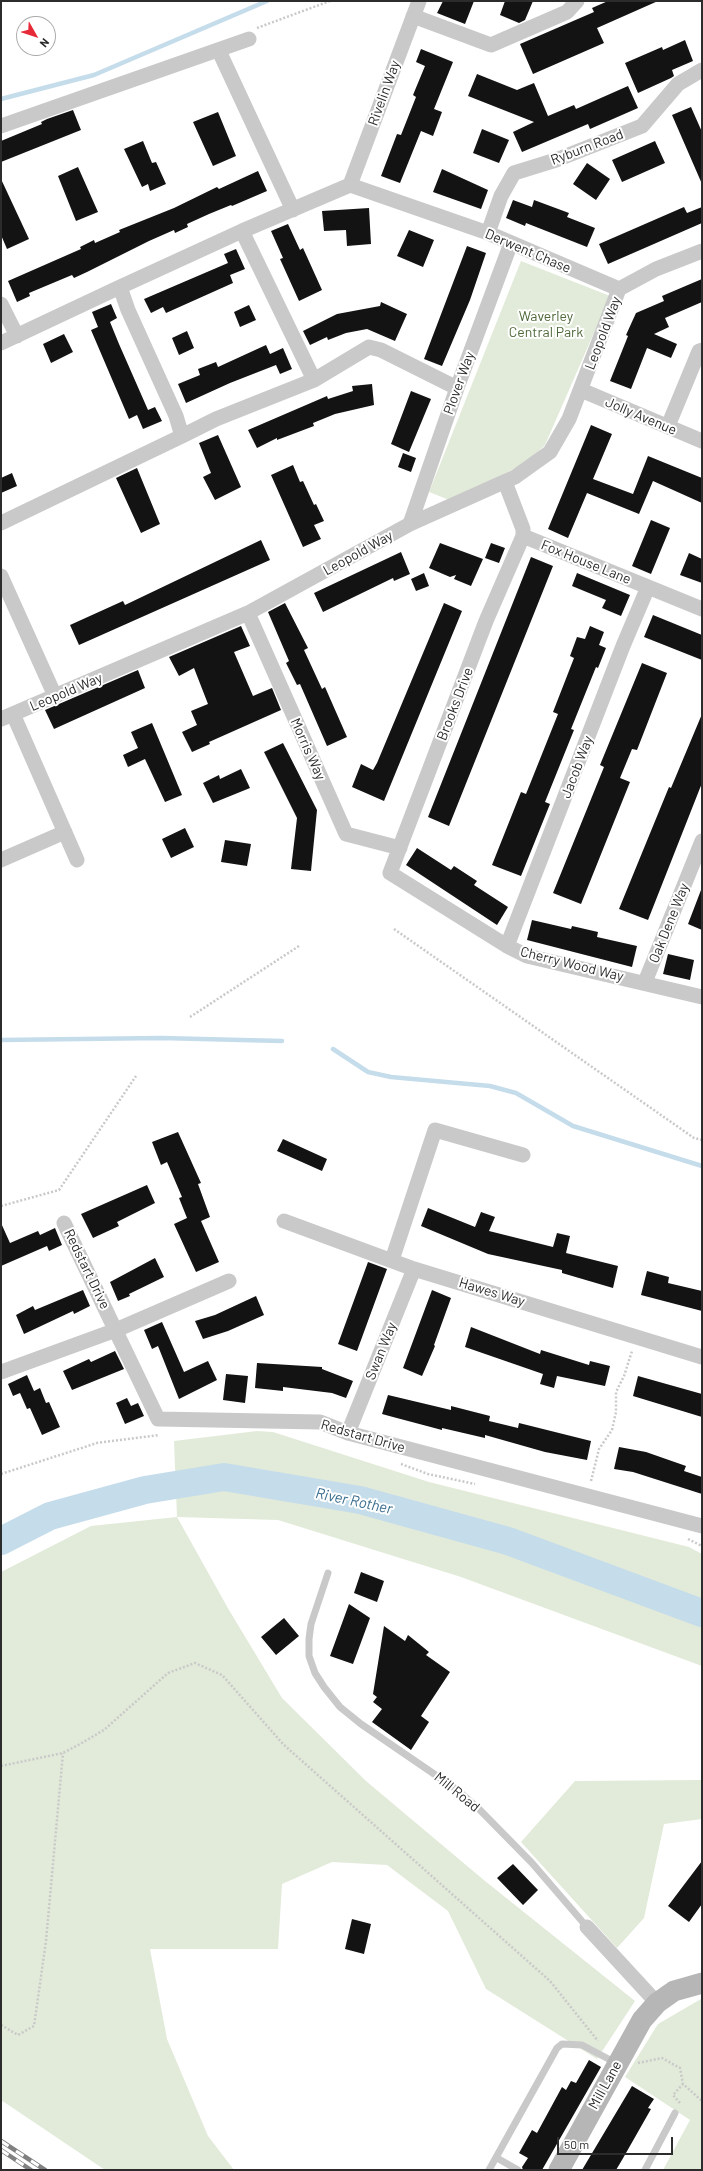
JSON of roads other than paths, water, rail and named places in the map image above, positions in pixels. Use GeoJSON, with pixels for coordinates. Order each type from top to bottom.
{"type":"FeatureCollection","features":[{"type":"Feature","properties":{"kind":"main road","name":"Mill Lane"},"geometry":{"type":"LineString","coordinates":[[559,2170],[642,2020],[657,2003],[674,1991],[702,1983]]}},
{"type":"Feature","properties":{"kind":"street","name":"Rivelin Way"},"geometry":{"type":"LineString","coordinates":[[350,185],[419,1]]}},
{"type":"Feature","properties":{"kind":"street"},"geometry":{"type":"LineString","coordinates":[[413,16],[491,45],[567,12],[577,1]]}},
{"type":"Feature","properties":{"kind":"street"},"geometry":{"type":"LineString","coordinates":[[1,126],[219,51],[249,39]]}},
{"type":"Feature","properties":{"kind":"street"},"geometry":{"type":"LineString","coordinates":[[219,51],[293,210]]}},
{"type":"Feature","properties":{"kind":"street","name":"Ryburn Road"},"geometry":{"type":"LineString","coordinates":[[488,233],[500,196],[514,173],[556,160],[642,126],[678,84],[702,70]]}},
{"type":"Feature","properties":{"kind":"street"},"geometry":{"type":"LineString","coordinates":[[1,343],[242,231],[350,185]]}},
{"type":"Feature","properties":{"kind":"street","name":"Derwent Chase"},"geometry":{"type":"LineString","coordinates":[[350,185],[488,233],[619,289]]}},
{"type":"Feature","properties":{"kind":"street"},"geometry":{"type":"LineString","coordinates":[[242,231],[314,380]]}},
{"type":"Feature","properties":{"kind":"street","name":"Plover Way"},"geometry":{"type":"LineString","coordinates":[[410,524],[457,388],[511,243]]}},
{"type":"Feature","properties":{"kind":"street"},"geometry":{"type":"LineString","coordinates":[[619,289],[656,269],[702,251]]}},
{"type":"Feature","properties":{"kind":"street"},"geometry":{"type":"LineString","coordinates":[[120,287],[128,310],[176,416],[182,436]]}},
{"type":"Feature","properties":{"kind":"street","name":"Leopold Way"},"geometry":{"type":"LineString","coordinates":[[7,717],[248,613],[410,524],[505,482],[550,452],[569,419],[619,289]]}},
{"type":"Feature","properties":{"kind":"street"},"geometry":{"type":"LineString","coordinates":[[1,304],[17,336]]}},
{"type":"Feature","properties":{"kind":"street"},"geometry":{"type":"LineString","coordinates":[[1,523],[216,419],[314,380],[369,347],[381,350],[457,388]]}},
{"type":"Feature","properties":{"kind":"street"},"geometry":{"type":"LineString","coordinates":[[668,426],[699,351],[702,350]]}},
{"type":"Feature","properties":{"kind":"street","name":"Jolly Avenue"},"geometry":{"type":"LineString","coordinates":[[581,390],[702,441]]}},
{"type":"Feature","properties":{"kind":"street","name":"Fox House Lane"},"geometry":{"type":"LineString","coordinates":[[505,482],[523,529],[523,536],[702,609]]}},
{"type":"Feature","properties":{"kind":"street","name":"Brooks Drive"},"geometry":{"type":"LineString","coordinates":[[390,873],[486,621],[523,536]]}},
{"type":"Feature","properties":{"kind":"street"},"geometry":{"type":"LineString","coordinates":[[1,576],[55,696]]}},
{"type":"Feature","properties":{"kind":"street","name":"Jacob Way"},"geometry":{"type":"LineString","coordinates":[[507,946],[648,587]]}},
{"type":"Feature","properties":{"kind":"street","name":"Morris Way"},"geometry":{"type":"LineString","coordinates":[[248,613],[346,834],[400,848]]}},
{"type":"Feature","properties":{"kind":"street"},"geometry":{"type":"LineString","coordinates":[[7,717],[65,832],[77,860]]}},
{"type":"Feature","properties":{"kind":"street"},"geometry":{"type":"LineString","coordinates":[[1,860],[65,832]]}},
{"type":"Feature","properties":{"kind":"street","name":"Oak Dene Way"},"geometry":{"type":"LineString","coordinates":[[646,982],[702,841]]}},
{"type":"Feature","properties":{"kind":"street","name":"Cherry Wood Way"},"geometry":{"type":"LineString","coordinates":[[390,873],[507,946],[527,956],[646,982],[702,997]]}},
{"type":"Feature","properties":{"kind":"street"},"geometry":{"type":"LineString","coordinates":[[392,1260],[435,1130],[523,1155]]}},
{"type":"Feature","properties":{"kind":"street","name":"Hawes Way"},"geometry":{"type":"LineString","coordinates":[[284,1221],[414,1269],[702,1357]]}},
{"type":"Feature","properties":{"kind":"street","name":"Redstart Drive"},"geometry":{"type":"LineString","coordinates":[[64,1223],[158,1418],[320,1422],[348,1433],[702,1526]]}},
{"type":"Feature","properties":{"kind":"street","name":"Swan Way"},"geometry":{"type":"LineString","coordinates":[[348,1433],[414,1269]]}},
{"type":"Feature","properties":{"kind":"street"},"geometry":{"type":"LineString","coordinates":[[1,1372],[116,1330],[229,1280]]}},
{"type":"Feature","properties":{"kind":"street","name":"Mill Road"},"geometry":{"type":"LineString","coordinates":[[587,1927],[657,2003]]}},
{"type":"Feature","properties":{"kind":"lane","name":"Mill Road"},"geometry":{"type":"LineString","coordinates":[[328,1572],[311,1624],[308,1639],[309,1656],[315,1673],[324,1688],[340,1707],[361,1724],[456,1788],[479,1809],[532,1863],[587,1927]]}},
{"type":"Feature","properties":{"kind":"lane"},"geometry":{"type":"LineString","coordinates":[[489,2170],[557,2048],[562,2044],[582,2045],[617,2064]]}},
{"type":"Feature","properties":{"kind":"lane"},"geometry":{"type":"LineString","coordinates":[[645,2170],[675,2113]]}},
{"type":"Feature","properties":{"kind":"lane"},"geometry":{"type":"LineString","coordinates":[[497,2158],[518,2170]]}},
{"type":"Feature","properties":{"kind":"waterway"},"geometry":{"type":"LineString","coordinates":[[1,99],[94,75],[267,1]]}},
{"type":"Feature","properties":{"kind":"waterway"},"geometry":{"type":"LineString","coordinates":[[1,1040],[161,1038],[282,1041]]}},
{"type":"Feature","properties":{"kind":"waterway"},"geometry":{"type":"LineString","coordinates":[[333,1049],[368,1072],[391,1077],[490,1086],[516,1093],[573,1126],[702,1166]]}},
{"type":"Feature","properties":{"kind":"waterway","name":"River Rother"},"geometry":{"type":"LineString","coordinates":[[1,1541],[50,1516],[145,1490],[224,1477],[360,1500],[508,1541],[702,1613]]}},
{"type":"Feature","properties":{"kind":"railway"},"geometry":{"type":"LineString","coordinates":[[1,2141],[45,2170]]}},
{"type":"Feature","properties":{"kind":"railway"},"geometry":{"type":"LineString","coordinates":[[1,2150],[31,2170]]}},
{"type":"Feature","properties":{"kind":"park label","name":"Waverley Central Park"},"geometry":{"type":"Point","coordinates":[546,324]}}]}
